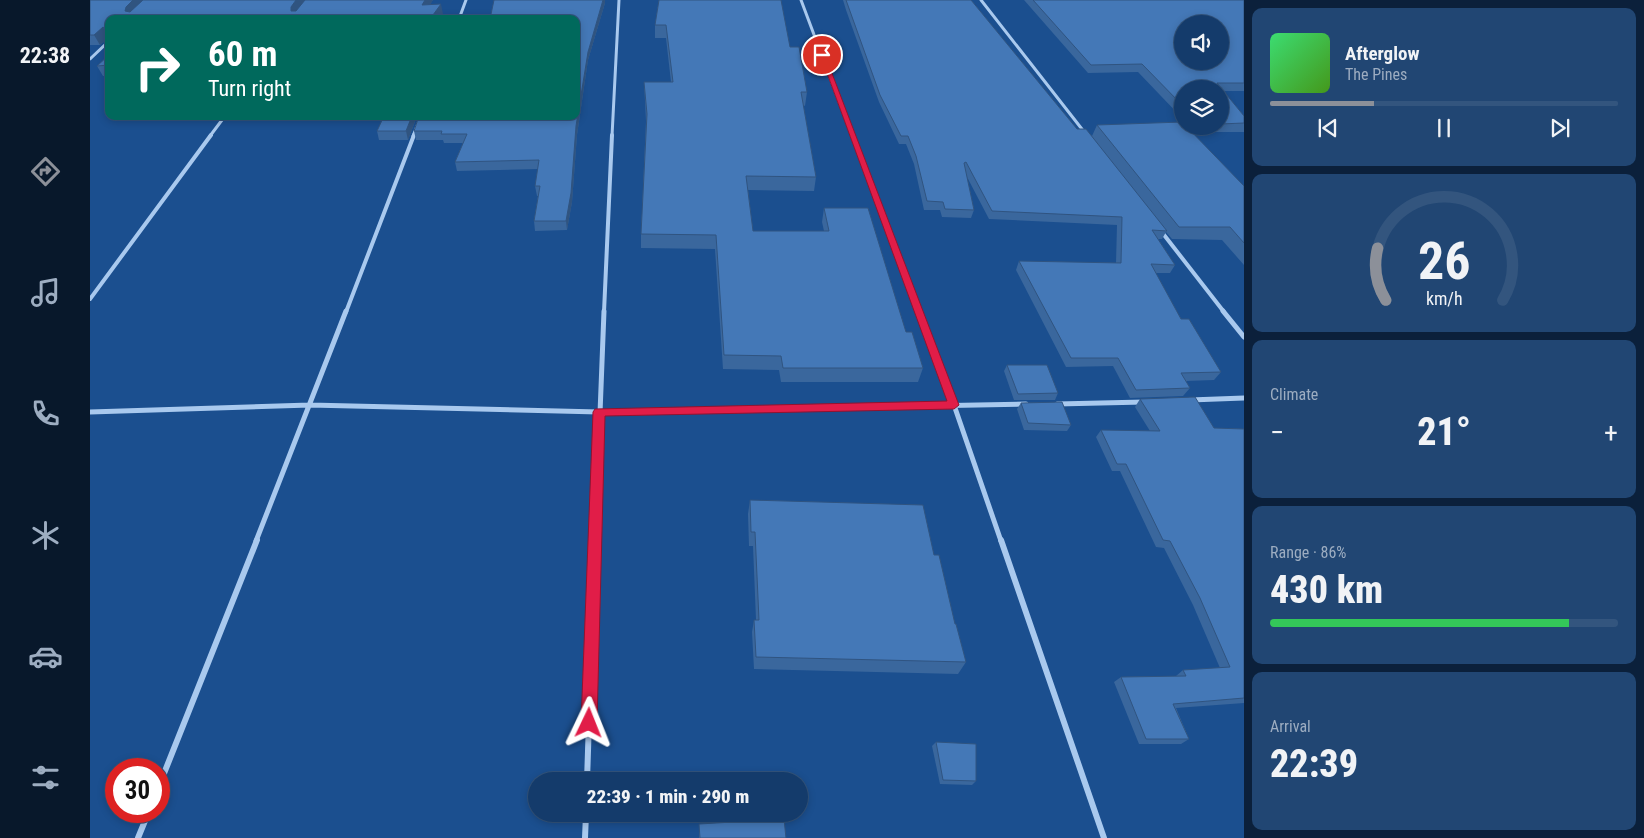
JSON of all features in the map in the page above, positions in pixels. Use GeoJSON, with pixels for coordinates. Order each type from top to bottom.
{"type":"FeatureCollection","features":[{"type":"Feature","properties":{"kind":"street"},"geometry":{"type":"LineString","coordinates":[[460,15],[466,0]]}},
{"type":"Feature","properties":{"kind":"street"},"geometry":{"type":"LineString","coordinates":[[587,772],[599,412],[619,0]]}},
{"type":"Feature","properties":{"kind":"street"},"geometry":{"type":"LineString","coordinates":[[801,0],[954,405],[1104,838]]}},
{"type":"Feature","properties":{"kind":"street"},"geometry":{"type":"LineString","coordinates":[[982,0],[1091,141]]}},
{"type":"Feature","properties":{"kind":"street"},"geometry":{"type":"LineString","coordinates":[[90,59],[105,45]]}},
{"type":"Feature","properties":{"kind":"street"},"geometry":{"type":"LineString","coordinates":[[90,299],[222,120]]}},
{"type":"Feature","properties":{"kind":"street"},"geometry":{"type":"LineString","coordinates":[[170,758],[419,120]]}},
{"type":"Feature","properties":{"kind":"street"},"geometry":{"type":"LineString","coordinates":[[1158,227],[1244,337]]}},
{"type":"Feature","properties":{"kind":"street"},"geometry":{"type":"LineString","coordinates":[[1188,400],[1244,398]]}},
{"type":"Feature","properties":{"kind":"street"},"geometry":{"type":"LineString","coordinates":[[1053,404],[1150,402]]}},
{"type":"Feature","properties":{"kind":"street"},"geometry":{"type":"LineString","coordinates":[[90,412],[310,404],[599,412],[1033,404]]}},
{"type":"Feature","properties":{"kind":"street"},"geometry":{"type":"LineString","coordinates":[[585,838],[586,822]]}},
{"type":"Feature","properties":{"kind":"street"},"geometry":{"type":"LineString","coordinates":[[138,838],[144,823]]}},
{"type":"Feature","properties":{"kind":"building"},"geometry":{"type":"Polygon","coordinates":[[[90,0],[133,0],[126,7],[125,11],[130,12],[143,0],[296,0],[291,7],[291,11],[296,11],[305,0],[425,0],[422,5],[441,4],[433,15],[105,15],[105,28],[103,27],[94,35],[90,35],[90,0]]]}},
{"type":"Feature","properties":{"kind":"building"},"geometry":{"type":"Polygon","coordinates":[[[494,0],[603,0],[588,52],[580,101],[580,15],[491,15],[494,0]]]}},
{"type":"Feature","properties":{"kind":"building"},"geometry":{"type":"Polygon","coordinates":[[[659,0],[781,0],[790,47],[799,47],[807,92],[801,92],[816,177],[746,176],[753,231],[829,231],[824,208],[868,208],[906,332],[912,332],[923,368],[783,368],[781,356],[724,355],[716,235],[641,234],[647,114],[644,82],[673,82],[666,25],[655,25],[659,0]]]}},
{"type":"Feature","properties":{"kind":"building"},"geometry":{"type":"Polygon","coordinates":[[[846,0],[971,0],[1077,129],[1086,129],[1167,231],[1152,230],[1175,265],[1151,264],[1181,319],[1189,319],[1221,372],[1181,373],[1190,388],[1136,390],[1118,358],[1071,358],[1019,261],[1121,263],[1122,217],[992,211],[966,162],[964,163],[974,210],[945,209],[943,202],[927,201],[916,156],[908,136],[901,136],[880,95],[846,0]]]}},
{"type":"Feature","properties":{"kind":"building"},"geometry":{"type":"Polygon","coordinates":[[[1033,0],[1244,0],[1244,83],[1229,83],[1229,80],[1174,80],[1174,97],[1142,64],[1091,65],[1033,0]]]}},
{"type":"Feature","properties":{"kind":"building"},"geometry":{"type":"Polygon","coordinates":[[[105,59],[105,65],[97,66],[105,59]]]}},
{"type":"Feature","properties":{"kind":"building"},"geometry":{"type":"Polygon","coordinates":[[[1229,98],[1244,116],[1244,123],[1229,124],[1229,98]]]}},
{"type":"Feature","properties":{"kind":"building"},"geometry":{"type":"Polygon","coordinates":[[[382,120],[410,120],[406,131],[377,131],[382,120]]]}},
{"type":"Feature","properties":{"kind":"building"},"geometry":{"type":"Polygon","coordinates":[[[418,120],[577,120],[571,193],[566,221],[534,221],[540,186],[535,186],[539,160],[455,162],[467,134],[441,134],[442,131],[414,131],[418,120]]]}},
{"type":"Feature","properties":{"kind":"building"},"geometry":{"type":"Polygon","coordinates":[[[1174,122],[1174,135],[1195,135],[1244,186],[1244,243],[1230,227],[1179,227],[1097,125],[1174,122]]]}},
{"type":"Feature","properties":{"kind":"building"},"geometry":{"type":"Polygon","coordinates":[[[1007,365],[1047,365],[1058,393],[1018,394],[1007,365]]]}},
{"type":"Feature","properties":{"kind":"building"},"geometry":{"type":"Polygon","coordinates":[[[1195,397],[1214,428],[1244,429],[1244,698],[1173,704],[1189,739],[1146,739],[1121,677],[1186,676],[1183,670],[1230,667],[1200,598],[1170,541],[1163,540],[1126,464],[1117,464],[1101,430],[1160,431],[1140,399],[1195,397]]]}},
{"type":"Feature","properties":{"kind":"building"},"geometry":{"type":"Polygon","coordinates":[[[1062,402],[1071,425],[1028,423],[1021,403],[1062,402]]]}},
{"type":"Feature","properties":{"kind":"building"},"geometry":{"type":"Polygon","coordinates":[[[750,500],[923,505],[934,555],[939,555],[966,662],[756,657],[754,620],[759,620],[755,532],[751,532],[750,500]]]}},
{"type":"Feature","properties":{"kind":"building"},"geometry":{"type":"Polygon","coordinates":[[[936,742],[976,744],[976,781],[943,780],[936,742]]]}},
{"type":"Feature","properties":{"kind":"building"},"geometry":{"type":"Polygon","coordinates":[[[784,822],[786,838],[700,838],[699,824],[784,822]]]}},
{"type":"Feature","properties":{"kind":"route"},"geometry":{"type":"LineString","coordinates":[[589,723],[599,412],[954,405],[822,55]]}}]}
